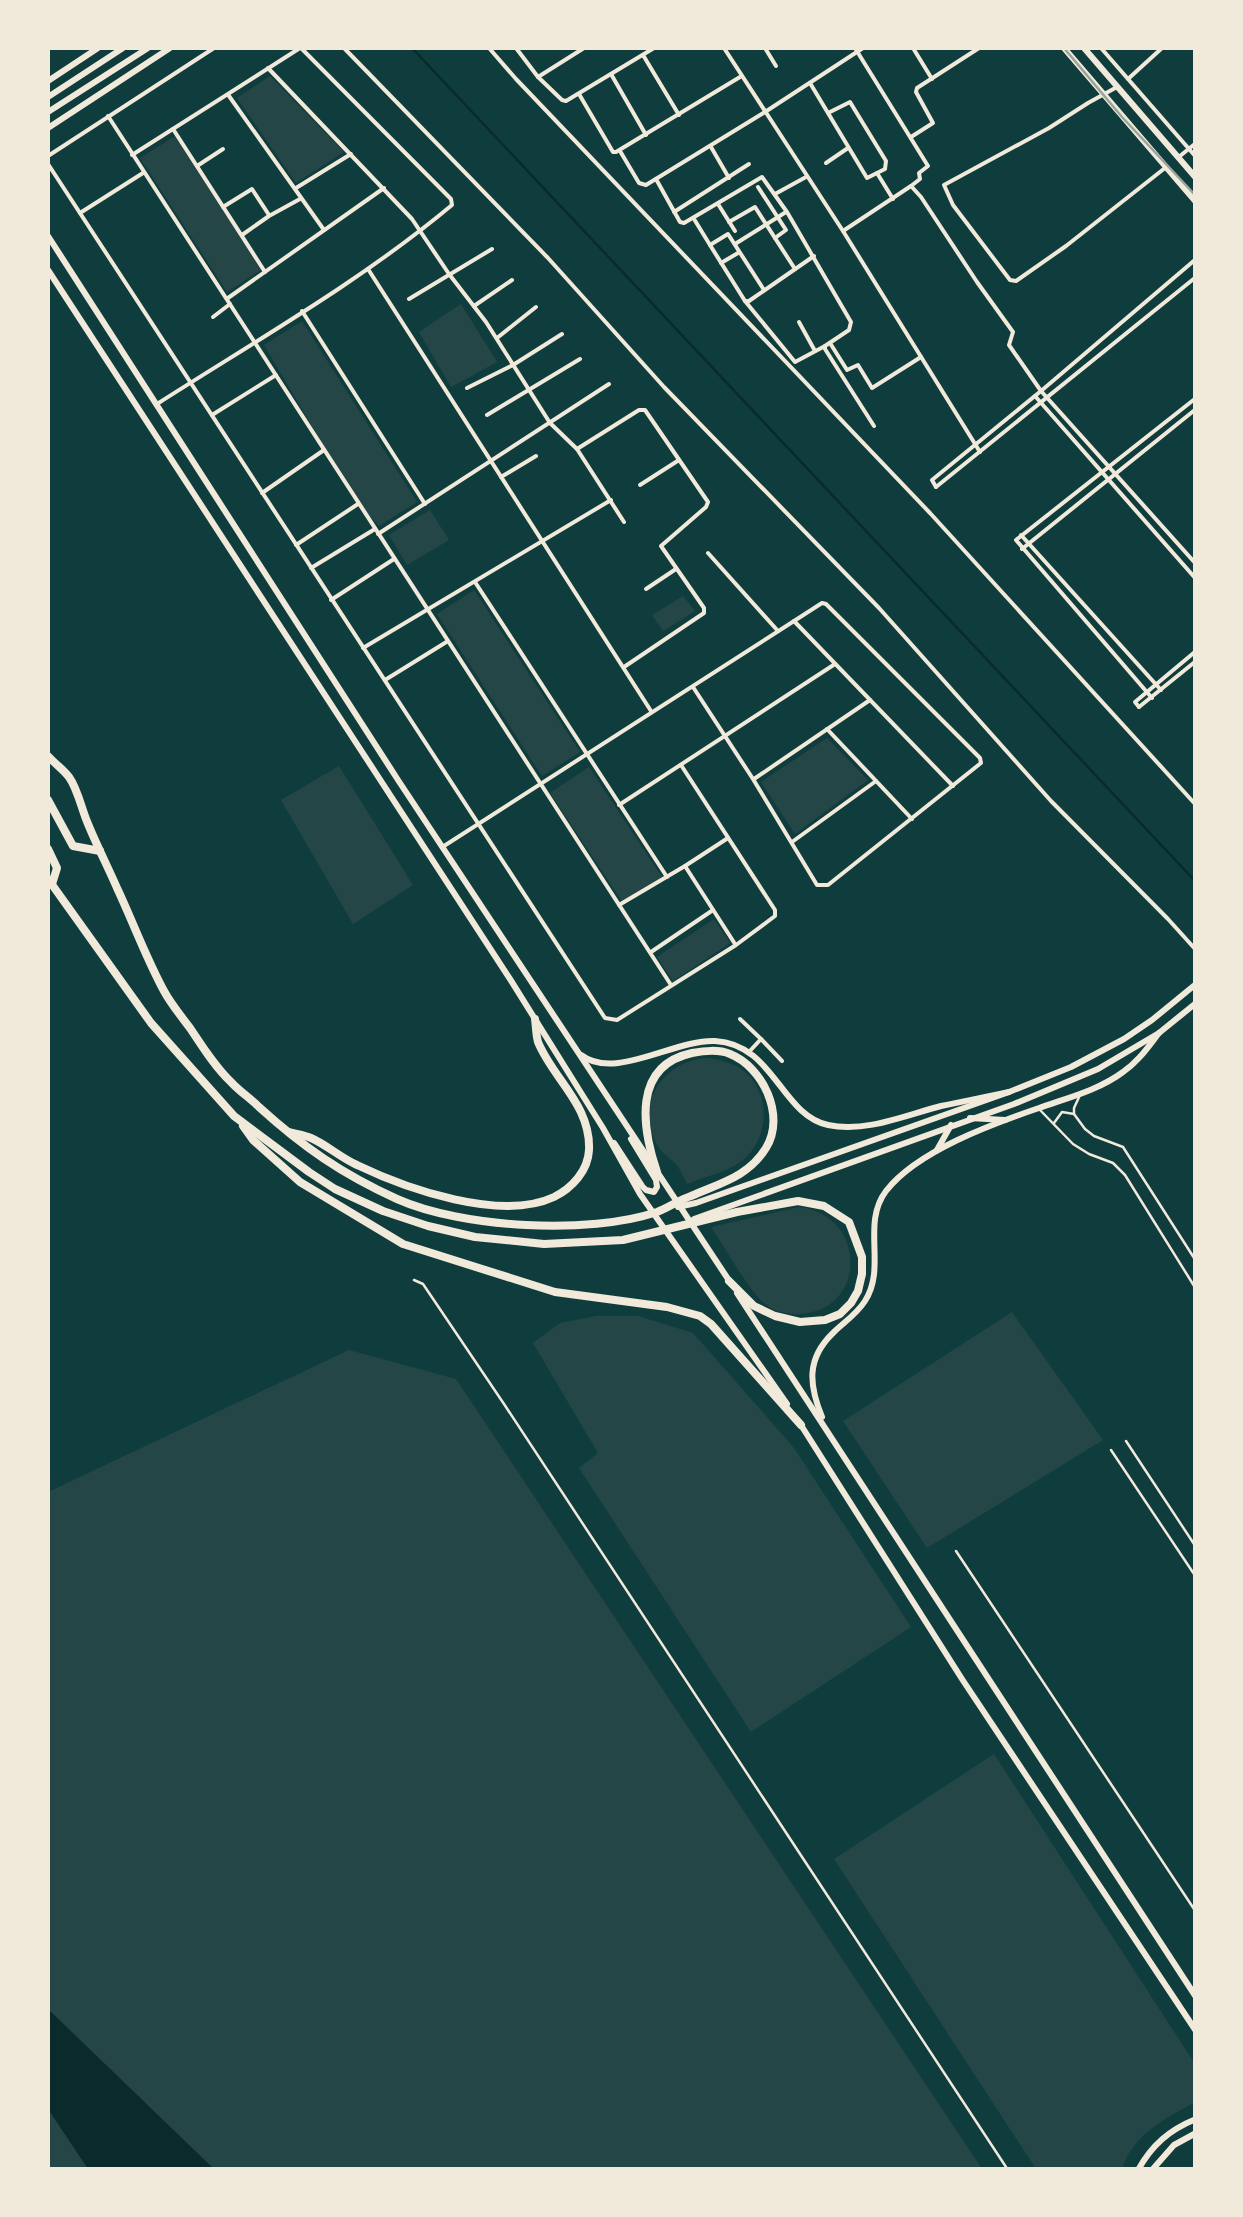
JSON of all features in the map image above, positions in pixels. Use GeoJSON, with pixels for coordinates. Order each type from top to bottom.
{"type":"FeatureCollection","features":[{"type":"Feature","properties":{"kind":"highway"},"geometry":{"type":"LineString","coordinates":[[48,756],[70,778],[165,994],[229,1081],[312,1153],[398,1200],[427,1210],[504,1224],[542,1226],[632,1218],[658,1212],[692,1195],[722,1189],[744,1173],[768,1145],[773,1115],[769,1096],[762,1081],[745,1064],[730,1054],[708,1050],[686,1054],[672,1062],[651,1085],[644,1116],[657,1172]]}},
{"type":"Feature","properties":{"kind":"highway"},"geometry":{"type":"LineString","coordinates":[[48,800],[74,846],[100,851]]}},
{"type":"Feature","properties":{"kind":"highway"},"geometry":{"type":"LineString","coordinates":[[48,849],[57,868],[50,882],[151,1023],[254,1140],[300,1182],[402,1244],[555,1292],[700,1316],[801,1425]]}},
{"type":"Feature","properties":{"kind":"highway"},"geometry":{"type":"LineString","coordinates":[[284,1130],[312,1138],[351,1163],[418,1190],[486,1204],[543,1202],[565,1192],[576,1181],[589,1152],[587,1126],[537,1040],[535,1019]]}},
{"type":"Feature","properties":{"kind":"highway"},"geometry":{"type":"LineString","coordinates":[[234,1116],[335,1189],[428,1226],[475,1237],[582,1244],[640,1236],[735,1209],[798,1201],[824,1206],[848,1222],[862,1258],[862,1274],[851,1303],[826,1320],[800,1322],[774,1316],[754,1306],[729,1281]]}},
{"type":"Feature","properties":{"kind":"main road"},"geometry":{"type":"LineString","coordinates":[[48,82],[98,48]]}},
{"type":"Feature","properties":{"kind":"main road"},"geometry":{"type":"LineString","coordinates":[[48,97],[123,48]]}},
{"type":"Feature","properties":{"kind":"main road"},"geometry":{"type":"LineString","coordinates":[[48,112],[148,48]]}},
{"type":"Feature","properties":{"kind":"main road"},"geometry":{"type":"LineString","coordinates":[[48,128],[170,48]]}},
{"type":"Feature","properties":{"kind":"main road"},"geometry":{"type":"LineString","coordinates":[[1064,48],[1196,202]]}},
{"type":"Feature","properties":{"kind":"main road"},"geometry":{"type":"LineString","coordinates":[[1084,48],[1196,178]]}},
{"type":"Feature","properties":{"kind":"main road"},"geometry":{"type":"LineString","coordinates":[[48,236],[442,847],[1196,1997]]}},
{"type":"Feature","properties":{"kind":"main road"},"geometry":{"type":"LineString","coordinates":[[48,270],[603,1128],[642,1186],[650,1192],[656,1190],[656,1180],[620,1116]]}},
{"type":"Feature","properties":{"kind":"main road"},"geometry":{"type":"LineString","coordinates":[[722,1189],[1009,1092],[1093,1057],[1152,1020],[1196,984]]}},
{"type":"Feature","properties":{"kind":"main road"},"geometry":{"type":"LineString","coordinates":[[735,1209],[1098,1069],[1160,1033],[1196,1003]]}},
{"type":"Feature","properties":{"kind":"main road"},"geometry":{"type":"LineString","coordinates":[[827,1431],[813,1395],[814,1364],[833,1333],[847,1323],[871,1292],[876,1265],[874,1217],[887,1190],[912,1166],[935,1152],[1121,1074],[1140,1059],[1160,1033]]}},
{"type":"Feature","properties":{"kind":"main road"},"geometry":{"type":"LineString","coordinates":[[576,1051],[590,1061],[608,1063],[635,1060],[694,1042],[732,1043],[776,1077],[812,1118],[826,1124],[862,1126],[1009,1092]]}},
{"type":"Feature","properties":{"kind":"main road"},"geometry":{"type":"LineString","coordinates":[[970,1118],[1006,1120]]}},
{"type":"Feature","properties":{"kind":"main road"},"geometry":{"type":"LineString","coordinates":[[935,1152],[951,1125]]}},
{"type":"Feature","properties":{"kind":"main road"},"geometry":{"type":"LineString","coordinates":[[603,1128],[640,1194],[801,1425],[962,1679],[1196,2032]]}},
{"type":"Feature","properties":{"kind":"main road"},"geometry":{"type":"LineString","coordinates":[[1138,2170],[1166,2134],[1196,2119]]}},
{"type":"Feature","properties":{"kind":"main road"},"geometry":{"type":"LineString","coordinates":[[1152,2170],[1174,2144],[1196,2133]]}},
{"type":"Feature","properties":{"kind":"street"},"geometry":{"type":"LineString","coordinates":[[48,156],[214,48]]}},
{"type":"Feature","properties":{"kind":"street"},"geometry":{"type":"LineString","coordinates":[[132,155],[300,48],[452,199],[452,205],[420,232],[368,269],[156,404]]}},
{"type":"Feature","properties":{"kind":"street"},"geometry":{"type":"LineString","coordinates":[[344,48],[548,258],[664,388],[878,608],[1052,801],[1196,950]]}},
{"type":"Feature","properties":{"kind":"street"},"geometry":{"type":"LineString","coordinates":[[489,48],[930,513],[1196,806]]}},
{"type":"Feature","properties":{"kind":"street"},"geometry":{"type":"LineString","coordinates":[[516,48],[538,77],[564,101],[654,48]]}},
{"type":"Feature","properties":{"kind":"street"},"geometry":{"type":"LineString","coordinates":[[538,77],[584,48]]}},
{"type":"Feature","properties":{"kind":"street"},"geometry":{"type":"LineString","coordinates":[[724,48],[980,452]]}},
{"type":"Feature","properties":{"kind":"street"},"geometry":{"type":"LineString","coordinates":[[765,48],[776,66]]}},
{"type":"Feature","properties":{"kind":"street"},"geometry":{"type":"LineString","coordinates":[[913,48],[932,78]]}},
{"type":"Feature","properties":{"kind":"street"},"geometry":{"type":"LineString","coordinates":[[911,137],[934,123],[916,91],[980,48]]}},
{"type":"Feature","properties":{"kind":"street"},"geometry":{"type":"LineString","coordinates":[[1101,48],[1196,156]]}},
{"type":"Feature","properties":{"kind":"street"},"geometry":{"type":"LineString","coordinates":[[1128,79],[1162,48]]}},
{"type":"Feature","properties":{"kind":"street"},"geometry":{"type":"LineString","coordinates":[[620,151],[639,183],[646,185],[858,49],[928,166],[911,186],[843,231]]}},
{"type":"Feature","properties":{"kind":"street"},"geometry":{"type":"LineString","coordinates":[[643,55],[679,115]]}},
{"type":"Feature","properties":{"kind":"street"},"geometry":{"type":"LineString","coordinates":[[268,68],[412,218],[550,423],[577,449],[624,522]]}},
{"type":"Feature","properties":{"kind":"street"},"geometry":{"type":"LineString","coordinates":[[611,74],[646,135]]}},
{"type":"Feature","properties":{"kind":"street"},"geometry":{"type":"LineString","coordinates":[[578,94],[613,152],[742,76]]}},
{"type":"Feature","properties":{"kind":"street"},"geometry":{"type":"LineString","coordinates":[[810,83],[848,148],[867,178],[886,168],[850,102],[828,113]]}},
{"type":"Feature","properties":{"kind":"street"},"geometry":{"type":"LineString","coordinates":[[1118,87],[944,185],[953,204],[1010,280],[1016,280],[1165,168]]}},
{"type":"Feature","properties":{"kind":"street"},"geometry":{"type":"LineString","coordinates":[[227,94],[324,230]]}},
{"type":"Feature","properties":{"kind":"street"},"geometry":{"type":"LineString","coordinates":[[108,116],[671,986]]}},
{"type":"Feature","properties":{"kind":"street"},"geometry":{"type":"LineString","coordinates":[[173,129],[265,272]]}},
{"type":"Feature","properties":{"kind":"street"},"geometry":{"type":"LineString","coordinates":[[1178,158],[1196,143]]}},
{"type":"Feature","properties":{"kind":"street"},"geometry":{"type":"LineString","coordinates":[[710,146],[729,178]]}},
{"type":"Feature","properties":{"kind":"street"},"geometry":{"type":"LineString","coordinates":[[826,163],[848,148]]}},
{"type":"Feature","properties":{"kind":"street"},"geometry":{"type":"LineString","coordinates":[[197,166],[223,149]]}},
{"type":"Feature","properties":{"kind":"street"},"geometry":{"type":"LineString","coordinates":[[295,189],[351,154]]}},
{"type":"Feature","properties":{"kind":"street"},"geometry":{"type":"LineString","coordinates":[[48,164],[605,1018],[616,1020],[736,944],[776,913],[681,764]]}},
{"type":"Feature","properties":{"kind":"street"},"geometry":{"type":"LineString","coordinates":[[674,212],[749,164]]}},
{"type":"Feature","properties":{"kind":"street"},"geometry":{"type":"LineString","coordinates":[[80,213],[144,173]]}},
{"type":"Feature","properties":{"kind":"street"},"geometry":{"type":"LineString","coordinates":[[878,174],[892,199]]}},
{"type":"Feature","properties":{"kind":"street"},"geometry":{"type":"LineString","coordinates":[[775,194],[807,176]]}},
{"type":"Feature","properties":{"kind":"street"},"geometry":{"type":"LineString","coordinates":[[656,180],[682,223],[762,177],[852,322],[849,330],[795,362],[744,301],[694,218]]}},
{"type":"Feature","properties":{"kind":"street"},"geometry":{"type":"LineString","coordinates":[[911,186],[1013,332],[1010,345],[1041,391],[1196,564]]}},
{"type":"Feature","properties":{"kind":"street"},"geometry":{"type":"LineString","coordinates":[[758,187],[786,230],[775,238]]}},
{"type":"Feature","properties":{"kind":"street"},"geometry":{"type":"LineString","coordinates":[[224,207],[252,188],[269,216]]}},
{"type":"Feature","properties":{"kind":"street"},"geometry":{"type":"LineString","coordinates":[[213,318],[265,272],[384,188]]}},
{"type":"Feature","properties":{"kind":"street"},"geometry":{"type":"LineString","coordinates":[[242,236],[300,199]]}},
{"type":"Feature","properties":{"kind":"street"},"geometry":{"type":"LineString","coordinates":[[718,204],[735,231]]}},
{"type":"Feature","properties":{"kind":"street"},"geometry":{"type":"LineString","coordinates":[[729,222],[756,206],[795,269]]}},
{"type":"Feature","properties":{"kind":"street"},"geometry":{"type":"LineString","coordinates":[[735,244],[787,212]]}},
{"type":"Feature","properties":{"kind":"street"},"geometry":{"type":"LineString","coordinates":[[710,245],[728,234],[764,290]]}},
{"type":"Feature","properties":{"kind":"street"},"geometry":{"type":"LineString","coordinates":[[409,300],[492,249]]}},
{"type":"Feature","properties":{"kind":"street"},"geometry":{"type":"LineString","coordinates":[[721,263],[740,252]]}},
{"type":"Feature","properties":{"kind":"street"},"geometry":{"type":"LineString","coordinates":[[744,301],[814,256]]}},
{"type":"Feature","properties":{"kind":"street"},"geometry":{"type":"LineString","coordinates":[[1196,260],[932,482],[937,487],[1196,277]]}},
{"type":"Feature","properties":{"kind":"street"},"geometry":{"type":"LineString","coordinates":[[368,269],[652,713]]}},
{"type":"Feature","properties":{"kind":"street"},"geometry":{"type":"LineString","coordinates":[[474,306],[512,280]]}},
{"type":"Feature","properties":{"kind":"street"},"geometry":{"type":"LineString","coordinates":[[496,338],[536,307]]}},
{"type":"Feature","properties":{"kind":"street"},"geometry":{"type":"LineString","coordinates":[[302,312],[425,504]]}},
{"type":"Feature","properties":{"kind":"street"},"geometry":{"type":"LineString","coordinates":[[798,322],[815,352]]}},
{"type":"Feature","properties":{"kind":"street"},"geometry":{"type":"LineString","coordinates":[[467,388],[562,334]]}},
{"type":"Feature","properties":{"kind":"street"},"geometry":{"type":"LineString","coordinates":[[828,345],[847,370],[858,365],[872,388],[921,357]]}},
{"type":"Feature","properties":{"kind":"street"},"geometry":{"type":"LineString","coordinates":[[828,345],[825,350],[874,426]]}},
{"type":"Feature","properties":{"kind":"street"},"geometry":{"type":"LineString","coordinates":[[487,415],[580,358]]}},
{"type":"Feature","properties":{"kind":"street"},"geometry":{"type":"LineString","coordinates":[[212,415],[276,376]]}},
{"type":"Feature","properties":{"kind":"street"},"geometry":{"type":"LineString","coordinates":[[311,568],[425,504],[609,384]]}},
{"type":"Feature","properties":{"kind":"street"},"geometry":{"type":"LineString","coordinates":[[1034,396],[1196,579]]}},
{"type":"Feature","properties":{"kind":"street"},"geometry":{"type":"LineString","coordinates":[[1152,698],[1016,541],[1196,398]]}},
{"type":"Feature","properties":{"kind":"street"},"geometry":{"type":"LineString","coordinates":[[1022,548],[1196,409]]}},
{"type":"Feature","properties":{"kind":"street"},"geometry":{"type":"LineString","coordinates":[[577,449],[642,410],[647,412],[708,504],[662,545],[704,608],[702,616],[624,667]]}},
{"type":"Feature","properties":{"kind":"street"},"geometry":{"type":"LineString","coordinates":[[262,492],[324,450]]}},
{"type":"Feature","properties":{"kind":"street"},"geometry":{"type":"LineString","coordinates":[[501,478],[536,456]]}},
{"type":"Feature","properties":{"kind":"street"},"geometry":{"type":"LineString","coordinates":[[640,485],[679,460]]}},
{"type":"Feature","properties":{"kind":"street"},"geometry":{"type":"LineString","coordinates":[[363,648],[611,500]]}},
{"type":"Feature","properties":{"kind":"street"},"geometry":{"type":"LineString","coordinates":[[296,545],[358,504]]}},
{"type":"Feature","properties":{"kind":"street"},"geometry":{"type":"LineString","coordinates":[[1021,535],[1162,690]]}},
{"type":"Feature","properties":{"kind":"street"},"geometry":{"type":"LineString","coordinates":[[708,553],[778,630]]}},
{"type":"Feature","properties":{"kind":"street"},"geometry":{"type":"LineString","coordinates":[[331,600],[394,559]]}},
{"type":"Feature","properties":{"kind":"street"},"geometry":{"type":"LineString","coordinates":[[646,590],[676,569]]}},
{"type":"Feature","properties":{"kind":"street"},"geometry":{"type":"LineString","coordinates":[[475,582],[667,877]]}},
{"type":"Feature","properties":{"kind":"street"},"geometry":{"type":"LineString","coordinates":[[442,847],[820,603],[826,604],[980,758],[980,765],[824,887],[817,885],[692,687]]}},
{"type":"Feature","properties":{"kind":"street"},"geometry":{"type":"LineString","coordinates":[[794,621],[952,786]]}},
{"type":"Feature","properties":{"kind":"street"},"geometry":{"type":"LineString","coordinates":[[384,680],[448,641]]}},
{"type":"Feature","properties":{"kind":"street"},"geometry":{"type":"LineString","coordinates":[[1196,650],[1135,702],[1136,706],[1152,698],[1196,661]]}},
{"type":"Feature","properties":{"kind":"street"},"geometry":{"type":"LineString","coordinates":[[619,804],[835,664]]}},
{"type":"Feature","properties":{"kind":"street"},"geometry":{"type":"LineString","coordinates":[[753,779],[870,700]]}},
{"type":"Feature","properties":{"kind":"street"},"geometry":{"type":"LineString","coordinates":[[827,729],[912,819]]}},
{"type":"Feature","properties":{"kind":"street"},"geometry":{"type":"LineString","coordinates":[[792,842],[876,781]]}},
{"type":"Feature","properties":{"kind":"street"},"geometry":{"type":"LineString","coordinates":[[619,905],[729,838]]}},
{"type":"Feature","properties":{"kind":"street"},"geometry":{"type":"LineString","coordinates":[[685,866],[736,944]]}},
{"type":"Feature","properties":{"kind":"street"},"geometry":{"type":"LineString","coordinates":[[650,953],[713,910]]}},
{"type":"Feature","properties":{"kind":"street"},"geometry":{"type":"LineString","coordinates":[[740,1019],[782,1062]]}},
{"type":"Feature","properties":{"kind":"street"},"geometry":{"type":"LineString","coordinates":[[748,1052],[760,1039]]}},
{"type":"Feature","properties":{"kind":"lane"},"geometry":{"type":"LineString","coordinates":[[1081,1094],[1074,1114],[1094,1136],[1123,1147],[1196,1261]]}},
{"type":"Feature","properties":{"kind":"lane"},"geometry":{"type":"LineString","coordinates":[[1038,1108],[1073,1144],[1113,1164],[1125,1175],[1196,1289]]}},
{"type":"Feature","properties":{"kind":"lane"},"geometry":{"type":"LineString","coordinates":[[1054,1124],[1062,1112],[1074,1114]]}},
{"type":"Feature","properties":{"kind":"lane"},"geometry":{"type":"LineString","coordinates":[[414,1280],[423,1284],[504,1404],[1008,2170]]}},
{"type":"Feature","properties":{"kind":"lane"},"geometry":{"type":"LineString","coordinates":[[1126,1442],[1196,1546]]}},
{"type":"Feature","properties":{"kind":"lane"},"geometry":{"type":"LineString","coordinates":[[1111,1450],[1196,1577]]}},
{"type":"Feature","properties":{"kind":"lane"},"geometry":{"type":"LineString","coordinates":[[956,1551],[1196,1912]]}},
{"type":"Feature","properties":{"kind":"shaded area"},"geometry":{"type":"Polygon","coordinates":[[[270,76],[344,152],[296,183],[237,98],[270,76]]]}},
{"type":"Feature","properties":{"kind":"shaded area"},"geometry":{"type":"Polygon","coordinates":[[[175,136],[261,270],[227,292],[140,158],[175,136]]]}},
{"type":"Feature","properties":{"kind":"shaded area"},"geometry":{"type":"Polygon","coordinates":[[[461,304],[497,362],[451,387],[419,332],[461,304]]]}},
{"type":"Feature","properties":{"kind":"shaded area"},"geometry":{"type":"Polygon","coordinates":[[[302,321],[417,502],[379,526],[358,504],[264,345],[302,321]]]}},
{"type":"Feature","properties":{"kind":"shaded area"},"geometry":{"type":"Polygon","coordinates":[[[430,510],[449,540],[407,565],[389,535],[430,510]]]}},
{"type":"Feature","properties":{"kind":"shaded area"},"geometry":{"type":"Polygon","coordinates":[[[474,590],[580,752],[542,776],[437,614],[474,590]]]}},
{"type":"Feature","properties":{"kind":"shaded area"},"geometry":{"type":"Polygon","coordinates":[[[683,596],[695,611],[663,631],[652,615],[683,596]]]}},
{"type":"Feature","properties":{"kind":"shaded area"},"geometry":{"type":"Polygon","coordinates":[[[827,738],[868,780],[795,834],[761,782],[827,738]]]}},
{"type":"Feature","properties":{"kind":"shaded area"},"geometry":{"type":"Polygon","coordinates":[[[339,766],[413,885],[353,924],[281,800],[339,766]]]}},
{"type":"Feature","properties":{"kind":"shaded area"},"geometry":{"type":"Polygon","coordinates":[[[589,767],[662,877],[623,903],[550,793],[589,767]]]}},
{"type":"Feature","properties":{"kind":"shaded area"},"geometry":{"type":"Polygon","coordinates":[[[714,919],[730,943],[673,981],[657,957],[714,919]]]}},
{"type":"Feature","properties":{"kind":"shaded area"},"geometry":{"type":"Polygon","coordinates":[[[706,1058],[736,1066],[747,1074],[761,1097],[763,1123],[760,1136],[744,1159],[687,1184],[677,1165],[656,1143],[649,1110],[658,1085],[667,1075],[678,1066],[706,1058]]]}},
{"type":"Feature","properties":{"kind":"shaded area"},"geometry":{"type":"Polygon","coordinates":[[[799,1207],[821,1214],[837,1226],[847,1243],[851,1262],[848,1280],[839,1296],[823,1308],[792,1314],[773,1309],[759,1298],[711,1227],[799,1207]]]}},
{"type":"Feature","properties":{"kind":"shaded area"},"geometry":{"type":"Polygon","coordinates":[[[1012,1312],[1103,1440],[927,1548],[843,1421],[1012,1312]]]}},
{"type":"Feature","properties":{"kind":"shaded area"},"geometry":{"type":"Polygon","coordinates":[[[596,1316],[638,1316],[693,1333],[794,1448],[911,1627],[751,1732],[579,1468],[598,1453],[533,1343],[560,1323],[596,1316]]]}},
{"type":"Feature","properties":{"kind":"shaded area"},"geometry":{"type":"Polygon","coordinates":[[[349,1350],[456,1379],[982,2169],[48,2169],[48,1492],[349,1350]]]}},
{"type":"Feature","properties":{"kind":"shaded area"},"geometry":{"type":"Polygon","coordinates":[[[994,1754],[1195,2064],[1195,2102],[1142,2136],[1122,2169],[1036,2169],[834,1859],[994,1754]]]}},
{"type":"Feature","properties":{"kind":"shaded area"},"geometry":{"type":"Polygon","coordinates":[[[48,2009],[214,2169],[88,2169],[48,2109],[48,2009]]]}},
{"type":"Feature","properties":{"kind":"waterway"},"geometry":{"type":"LineString","coordinates":[[412,48],[1196,882]]}},
{"type":"Feature","properties":{"kind":"railway"},"geometry":{"type":"LineString","coordinates":[[1064,48],[1196,196]]}}]}
